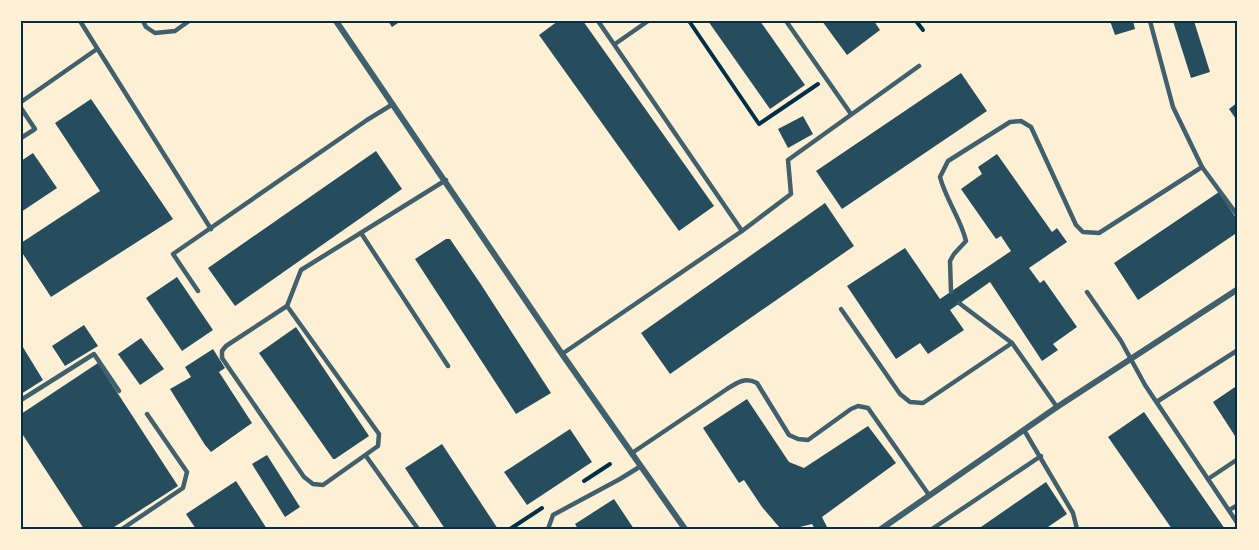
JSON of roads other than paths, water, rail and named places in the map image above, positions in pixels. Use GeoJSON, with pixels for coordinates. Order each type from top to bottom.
{"type":"FeatureCollection","features":[{"type":"Feature","properties":{"kind":"street"},"geometry":{"type":"LineString","coordinates":[[336,21],[562,354],[685,529]]}},
{"type":"Feature","properties":{"kind":"street"},"geometry":{"type":"LineString","coordinates":[[881,529],[1057,407],[1238,289]]}},
{"type":"Feature","properties":{"kind":"lane"},"geometry":{"type":"LineString","coordinates":[[80,21],[211,229]]}},
{"type":"Feature","properties":{"kind":"lane"},"geometry":{"type":"LineString","coordinates":[[142,21],[155,33],[175,31],[189,21]]}},
{"type":"Feature","properties":{"kind":"lane"},"geometry":{"type":"LineString","coordinates":[[598,21],[742,231]]}},
{"type":"Feature","properties":{"kind":"lane"},"geometry":{"type":"LineString","coordinates":[[615,44],[648,21]]}},
{"type":"Feature","properties":{"kind":"lane"},"geometry":{"type":"LineString","coordinates":[[786,21],[851,114]]}},
{"type":"Feature","properties":{"kind":"lane"},"geometry":{"type":"LineString","coordinates":[[1150,21],[1173,107],[1202,167],[1238,216]]}},
{"type":"Feature","properties":{"kind":"lane"},"geometry":{"type":"LineString","coordinates":[[21,102],[97,49]]}},
{"type":"Feature","properties":{"kind":"lane"},"geometry":{"type":"LineString","coordinates":[[562,354],[742,231],[791,194],[788,160],[919,66]]}},
{"type":"Feature","properties":{"kind":"lane"},"geometry":{"type":"LineString","coordinates":[[198,291],[173,254],[393,104]]}},
{"type":"Feature","properties":{"kind":"lane"},"geometry":{"type":"LineString","coordinates":[[21,108],[35,129],[21,138]]}},
{"type":"Feature","properties":{"kind":"lane"},"geometry":{"type":"LineString","coordinates":[[951,292],[950,261],[966,241],[964,230],[944,191],[940,177],[948,161],[1010,122],[1021,121],[1031,127],[1076,225],[1083,232],[1099,233],[1202,167]]}},
{"type":"Feature","properties":{"kind":"lane"},"geometry":{"type":"LineString","coordinates":[[286,306],[379,434],[378,446],[323,485],[313,484],[304,477],[222,358],[222,351],[286,306],[301,270],[446,180]]}},
{"type":"Feature","properties":{"kind":"lane"},"geometry":{"type":"LineString","coordinates":[[361,233],[448,366]]}},
{"type":"Feature","properties":{"kind":"lane"},"geometry":{"type":"LineString","coordinates":[[1087,292],[1121,341],[1145,385],[1158,401],[1238,524]]}},
{"type":"Feature","properties":{"kind":"lane"},"geometry":{"type":"LineString","coordinates":[[959,303],[1012,343],[1057,407]]}},
{"type":"Feature","properties":{"kind":"lane"},"geometry":{"type":"LineString","coordinates":[[841,309],[900,394],[910,402],[922,402],[1012,343]]}},
{"type":"Feature","properties":{"kind":"lane"},"geometry":{"type":"LineString","coordinates":[[1158,401],[1238,350]]}},
{"type":"Feature","properties":{"kind":"lane"},"geometry":{"type":"LineString","coordinates":[[21,400],[94,354],[119,391]]}},
{"type":"Feature","properties":{"kind":"lane"},"geometry":{"type":"LineString","coordinates":[[632,453],[740,380],[749,379],[757,383],[789,435],[798,439],[808,440],[850,409],[858,406],[868,408],[930,495]]}},
{"type":"Feature","properties":{"kind":"lane"},"geometry":{"type":"LineString","coordinates":[[122,529],[183,488],[187,480],[187,472],[147,414]]}},
{"type":"Feature","properties":{"kind":"lane"},"geometry":{"type":"LineString","coordinates":[[1024,430],[1073,513],[1077,529]]}},
{"type":"Feature","properties":{"kind":"lane"},"geometry":{"type":"LineString","coordinates":[[366,456],[418,529]]}},
{"type":"Feature","properties":{"kind":"lane"},"geometry":{"type":"LineString","coordinates":[[932,529],[1041,456]]}},
{"type":"Feature","properties":{"kind":"lane"},"geometry":{"type":"LineString","coordinates":[[1208,479],[1238,459]]}},
{"type":"Feature","properties":{"kind":"lane"},"geometry":{"type":"LineString","coordinates":[[548,529],[553,515],[641,466]]}},
{"type":"Feature","properties":{"kind":"lane"},"geometry":{"type":"LineString","coordinates":[[1229,510],[1238,504]]}}]}
